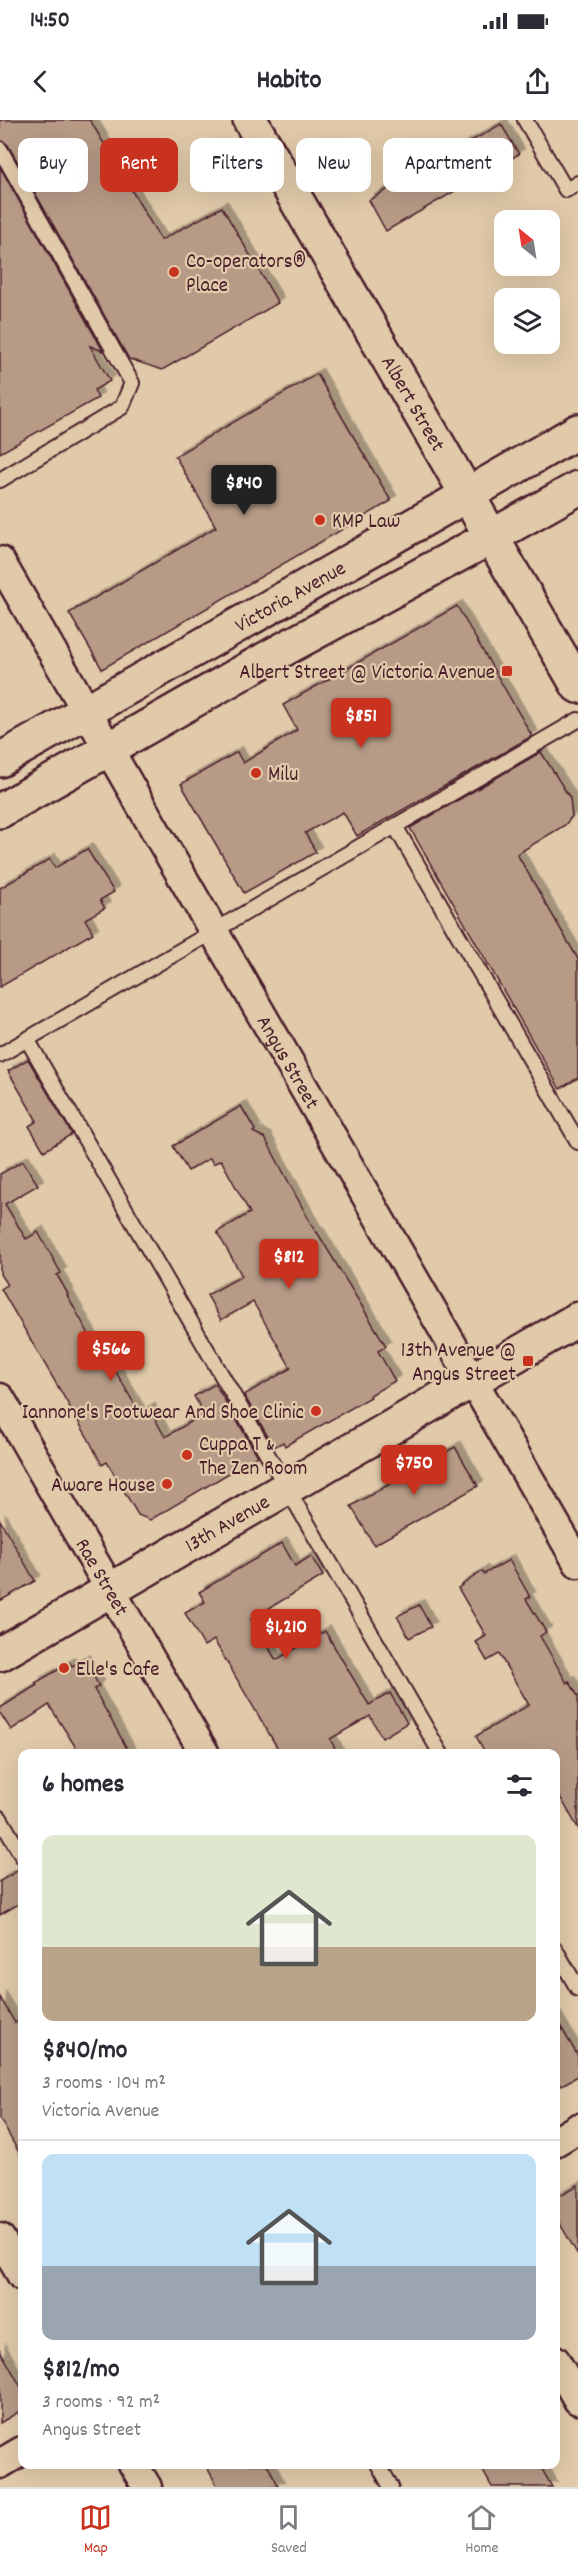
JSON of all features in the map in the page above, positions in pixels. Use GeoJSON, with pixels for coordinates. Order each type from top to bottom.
{"type":"FeatureCollection","features":[{"type":"Feature","properties":{"kind":"street","name":"Albert Street"},"geometry":{"type":"LineString","coordinates":[[250,120],[578,686]]}},
{"type":"Feature","properties":{"kind":"street","name":"Victoria Avenue"},"geometry":{"type":"LineString","coordinates":[[0,760],[578,430]]}},
{"type":"Feature","properties":{"kind":"street"},"geometry":{"type":"LineString","coordinates":[[0,811],[273,655],[578,488]]}},
{"type":"Feature","properties":{"kind":"street","name":"Angus Street"},"geometry":{"type":"LineString","coordinates":[[0,561],[578,1563]]}},
{"type":"Feature","properties":{"kind":"street","name":"13th Avenue"},"geometry":{"type":"LineString","coordinates":[[0,1654],[578,1319]]}},
{"type":"Feature","properties":{"kind":"street","name":"Rae Street"},"geometry":{"type":"LineString","coordinates":[[0,1398],[202,1749]]}},
{"type":"Feature","properties":{"kind":"street"},"geometry":{"type":"LineString","coordinates":[[560,2139],[578,2128]]}},
{"type":"Feature","properties":{"kind":"street"},"geometry":{"type":"LineString","coordinates":[[2,2247],[18,2270]]}},
{"type":"Feature","properties":{"kind":"street"},"geometry":{"type":"LineString","coordinates":[[560,2369],[578,2400]]}},
{"type":"Feature","properties":{"kind":"street"},"geometry":{"type":"LineString","coordinates":[[0,2464],[18,2453]]}},
{"type":"Feature","properties":{"kind":"street"},"geometry":{"type":"LineString","coordinates":[[136,2469],[147,2487]]}},
{"type":"Feature","properties":{"kind":"lane"},"geometry":{"type":"LineString","coordinates":[[525,120],[566,190],[578,183]]}},
{"type":"Feature","properties":{"kind":"lane"},"geometry":{"type":"LineString","coordinates":[[0,149],[132,383],[122,407],[0,480]]}},
{"type":"Feature","properties":{"kind":"lane"},"geometry":{"type":"LineString","coordinates":[[0,1055],[578,720]]}},
{"type":"Feature","properties":{"kind":"lane"},"geometry":{"type":"LineString","coordinates":[[395,826],[578,1142]]}},
{"type":"Feature","properties":{"kind":"lane"},"geometry":{"type":"LineString","coordinates":[[27,1039],[438,1749]]}},
{"type":"Feature","properties":{"kind":"lane"},"geometry":{"type":"LineString","coordinates":[[0,1818],[18,1849]]}},
{"type":"Feature","properties":{"kind":"lane"},"geometry":{"type":"LineString","coordinates":[[560,1958],[578,1989]]}},
{"type":"Feature","properties":{"kind":"lane"},"geometry":{"type":"LineString","coordinates":[[381,2469],[391,2487]]}},
{"type":"Feature","properties":{"kind":"building","name":"Co-operators® Place"},"geometry":{"type":"Polygon","coordinates":[[[0,120],[90,120],[101,138],[100,192],[133,192],[161,240],[222,207],[278,303],[162,370],[129,359],[35,192],[88,192],[88,138],[18,138],[18,163],[8,145],[0,140],[0,120]]]}},
{"type":"Feature","properties":{"kind":"building"},"geometry":{"type":"Polygon","coordinates":[[[501,124],[509,138],[477,138],[501,124]]]}},
{"type":"Feature","properties":{"kind":"building"},"geometry":{"type":"Polygon","coordinates":[[[513,144],[519,154],[513,157],[513,144]]]}},
{"type":"Feature","properties":{"kind":"building"},"geometry":{"type":"Polygon","coordinates":[[[0,167],[103,351],[90,346],[110,381],[94,390],[98,398],[0,453],[0,167]]]}},
{"type":"Feature","properties":{"kind":"building"},"geometry":{"type":"Polygon","coordinates":[[[383,192],[453,192],[386,231],[369,200],[383,192]]]}},
{"type":"Feature","properties":{"kind":"building"},"geometry":{"type":"Polygon","coordinates":[[[317,374],[391,501],[102,669],[69,613],[216,527],[175,456],[317,374]]]}},
{"type":"Feature","properties":{"kind":"building"},"geometry":{"type":"Polygon","coordinates":[[[457,606],[532,736],[357,836],[343,812],[305,833],[316,852],[244,893],[181,784],[237,752],[243,763],[297,730],[283,705],[457,606]]]}},
{"type":"Feature","properties":{"kind":"building"},"geometry":{"type":"Polygon","coordinates":[[[541,752],[570,798],[572,816],[565,825],[517,854],[578,959],[578,1078],[560,1089],[410,828],[541,752]]]}},
{"type":"Feature","properties":{"kind":"building"},"geometry":{"type":"Polygon","coordinates":[[[87,849],[114,892],[100,900],[105,908],[85,919],[93,933],[0,987],[0,888],[50,859],[55,868],[87,849]]]}},
{"type":"Feature","properties":{"kind":"building"},"geometry":{"type":"Polygon","coordinates":[[[28,1059],[72,1134],[44,1151],[29,1126],[37,1121],[8,1071],[28,1059]]]}},
{"type":"Feature","properties":{"kind":"building"},"geometry":{"type":"Polygon","coordinates":[[[241,1106],[255,1130],[253,1132],[265,1138],[316,1233],[386,1346],[378,1351],[395,1381],[285,1446],[283,1442],[274,1447],[244,1395],[291,1368],[253,1302],[221,1320],[207,1295],[242,1276],[217,1232],[250,1213],[221,1160],[213,1164],[210,1158],[188,1171],[173,1146],[241,1106]]]}},
{"type":"Feature","properties":{"kind":"building"},"geometry":{"type":"Polygon","coordinates":[[[23,1161],[38,1185],[5,1204],[26,1239],[38,1232],[61,1273],[57,1275],[67,1295],[95,1345],[100,1344],[140,1414],[149,1408],[165,1437],[204,1414],[194,1396],[215,1384],[258,1456],[150,1520],[138,1515],[107,1462],[102,1465],[1,1289],[7,1285],[0,1274],[0,1174],[23,1161]]]}},
{"type":"Feature","properties":{"kind":"building"},"geometry":{"type":"Polygon","coordinates":[[[455,1447],[478,1486],[374,1545],[351,1506],[455,1447]]]}},
{"type":"Feature","properties":{"kind":"building"},"geometry":{"type":"Polygon","coordinates":[[[0,1520],[35,1581],[0,1601],[0,1520]]]}},
{"type":"Feature","properties":{"kind":"building"},"geometry":{"type":"Polygon","coordinates":[[[282,1543],[295,1566],[311,1556],[323,1576],[251,1619],[276,1660],[325,1631],[369,1705],[390,1693],[407,1723],[382,1738],[370,1716],[330,1739],[335,1749],[278,1749],[214,1640],[204,1646],[185,1613],[205,1602],[199,1592],[282,1543]]]}},
{"type":"Feature","properties":{"kind":"building"},"geometry":{"type":"Polygon","coordinates":[[[509,1560],[530,1597],[526,1599],[546,1632],[540,1636],[567,1683],[569,1681],[578,1696],[578,1828],[560,1797],[560,1749],[483,1749],[476,1736],[529,1705],[499,1654],[487,1661],[476,1642],[486,1636],[458,1588],[482,1571],[484,1574],[509,1560]]]}},
{"type":"Feature","properties":{"kind":"building"},"geometry":{"type":"Polygon","coordinates":[[[419,1605],[431,1627],[409,1638],[397,1616],[419,1605]]]}},
{"type":"Feature","properties":{"kind":"building"},"geometry":{"type":"Polygon","coordinates":[[[84,1660],[99,1686],[94,1689],[127,1749],[77,1749],[49,1705],[11,1730],[0,1713],[0,1708],[37,1685],[35,1683],[70,1663],[72,1666],[84,1660]]]}},
{"type":"Feature","properties":{"kind":"building"},"geometry":{"type":"Polygon","coordinates":[[[18,1870],[18,1904],[0,1915],[0,1881],[18,1870]]]}},
{"type":"Feature","properties":{"kind":"building"},"geometry":{"type":"Polygon","coordinates":[[[0,1997],[15,2023],[18,2021],[18,2151],[0,2119],[0,1997]]]}},
{"type":"Feature","properties":{"kind":"building"},"geometry":{"type":"Polygon","coordinates":[[[560,2025],[578,2056],[578,2076],[560,2086],[560,2025]]]}},
{"type":"Feature","properties":{"kind":"building"},"geometry":{"type":"Polygon","coordinates":[[[578,2185],[578,2255],[560,2224],[560,2195],[578,2185]]]}},
{"type":"Feature","properties":{"kind":"building"},"geometry":{"type":"Polygon","coordinates":[[[0,2350],[18,2382],[18,2412],[0,2423],[0,2350]]]}},
{"type":"Feature","properties":{"kind":"building"},"geometry":{"type":"Polygon","coordinates":[[[208,2469],[270,2469],[279,2487],[218,2487],[208,2469]]]}},
{"type":"Feature","properties":{"kind":"building"},"geometry":{"type":"Polygon","coordinates":[[[482,2469],[542,2469],[552,2487],[492,2487],[482,2469]]]}},
{"type":"Feature","properties":{"kind":"place","name":"Co-operators® Place"},"geometry":{"type":"Point","coordinates":[174,272]}},
{"type":"Feature","properties":{"kind":"place","name":"KMP Law"},"geometry":{"type":"Point","coordinates":[320,520]}},
{"type":"Feature","properties":{"kind":"place","name":"Albert Street @ Victoria Avenue"},"geometry":{"type":"Point","coordinates":[507,671]}},
{"type":"Feature","properties":{"kind":"place","name":"Milu"},"geometry":{"type":"Point","coordinates":[256,773]}},
{"type":"Feature","properties":{"kind":"place","name":"13th Avenue @ Angus Street"},"geometry":{"type":"Point","coordinates":[528,1361]}},
{"type":"Feature","properties":{"kind":"place","name":"Iannone's Footwear And Shoe Clinic"},"geometry":{"type":"Point","coordinates":[316,1411]}},
{"type":"Feature","properties":{"kind":"place","name":"Cuppa T & The Zen Room"},"geometry":{"type":"Point","coordinates":[187,1455]}},
{"type":"Feature","properties":{"kind":"place","name":"Aware House"},"geometry":{"type":"Point","coordinates":[167,1484]}},
{"type":"Feature","properties":{"kind":"place","name":"Elle's Cafe"},"geometry":{"type":"Point","coordinates":[64,1668]}}]}
